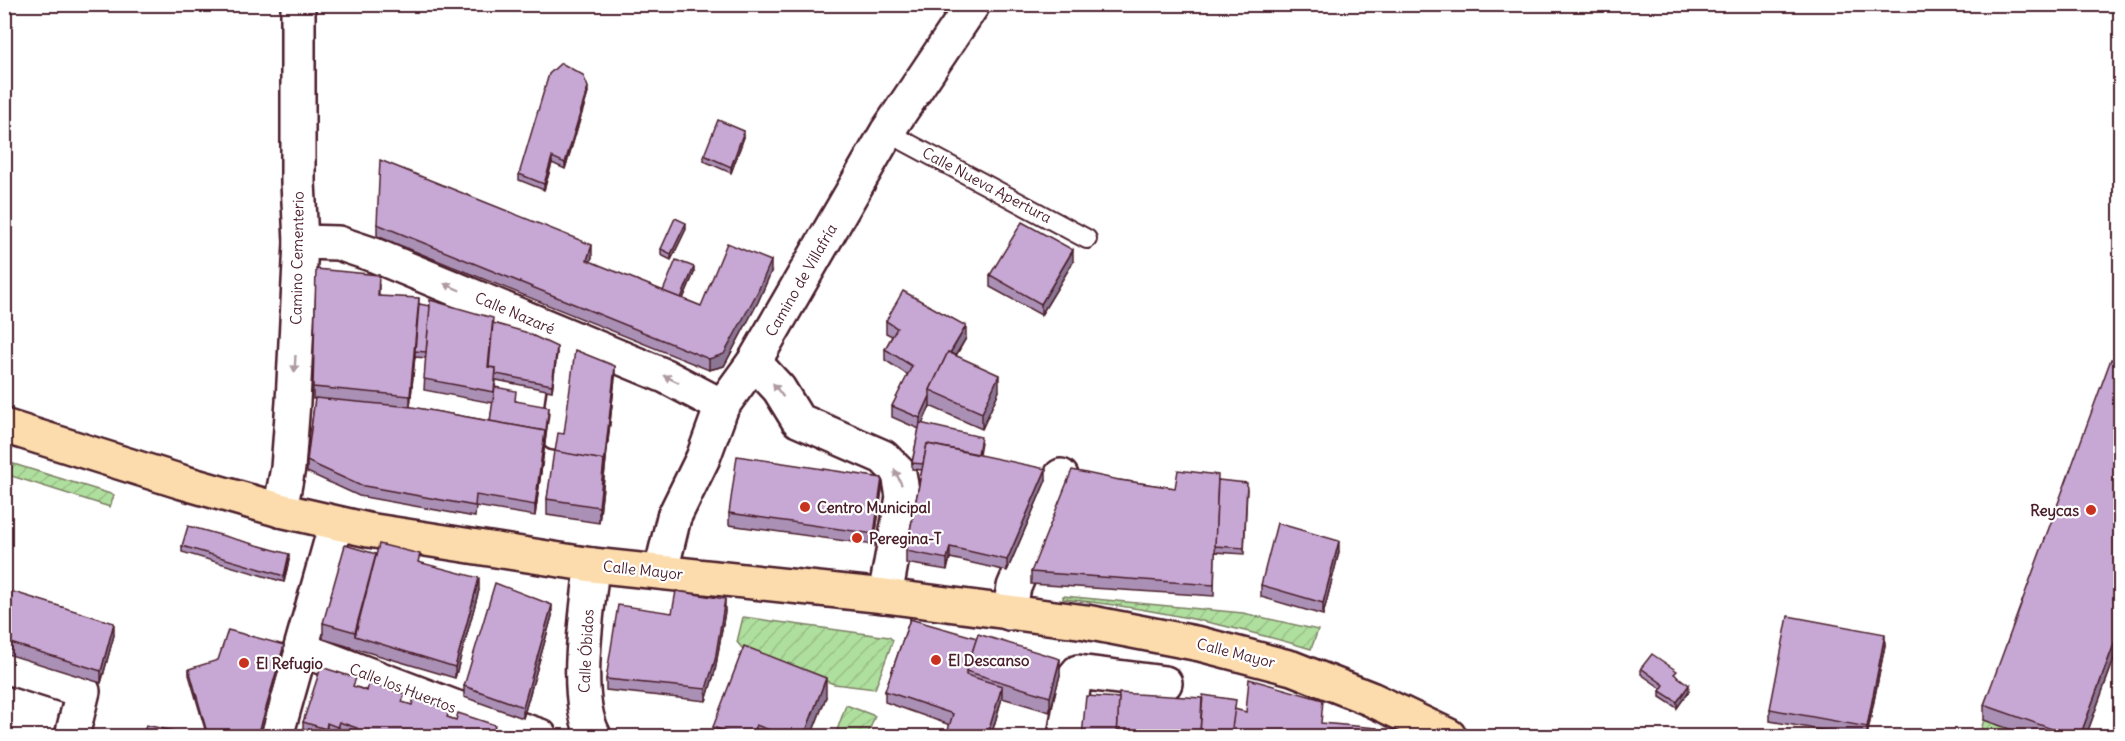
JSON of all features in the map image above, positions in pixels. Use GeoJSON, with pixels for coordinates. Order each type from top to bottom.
{"type":"FeatureCollection","features":[{"type":"Feature","properties":{"kind":"highway","name":"Calle Mayor"},"geometry":{"type":"LineString","coordinates":[[4,426],[182,482],[336,524],[592,565],[885,596],[1139,631],[1281,664],[1371,699],[1449,736]]}},
{"type":"Feature","properties":{"kind":"street","name":"Camino Cementerio"},"geometry":{"type":"LineString","coordinates":[[280,510],[288,468],[301,242],[298,182],[298,4]]}},
{"type":"Feature","properties":{"kind":"street","name":"Camino de Villafría"},"geometry":{"type":"LineString","coordinates":[[661,571],[674,517],[703,458],[722,406],[754,362],[887,132],[974,4]]}},
{"type":"Feature","properties":{"kind":"street","name":"Calle Nazaré"},"geometry":{"type":"LineString","coordinates":[[301,242],[338,243],[374,255],[665,376],[722,406]]}},
{"type":"Feature","properties":{"kind":"street"},"geometry":{"type":"LineString","coordinates":[[555,436],[567,350]]}},
{"type":"Feature","properties":{"kind":"street"},"geometry":{"type":"LineString","coordinates":[[754,362],[779,389],[798,420],[883,457],[898,473],[902,483],[903,497],[885,596]]}},
{"type":"Feature","properties":{"kind":"street"},"geometry":{"type":"LineString","coordinates":[[1010,613],[1014,587],[1061,476]]}},
{"type":"Feature","properties":{"kind":"street"},"geometry":{"type":"LineString","coordinates":[[276,736],[336,524]]}},
{"type":"Feature","properties":{"kind":"street","name":"Calle Óbidos"},"geometry":{"type":"LineString","coordinates":[[592,565],[583,683],[584,707],[594,736]]}},
{"type":"Feature","properties":{"kind":"street","name":"Calle los Huertos"},"geometry":{"type":"LineString","coordinates":[[301,649],[454,707],[540,736]]}},
{"type":"Feature","properties":{"kind":"street"},"geometry":{"type":"LineString","coordinates":[[4,666],[83,691],[72,736]]}},
{"type":"Feature","properties":{"kind":"street"},"geometry":{"type":"LineString","coordinates":[[1065,736],[1075,677],[1078,672],[1166,683]]}},
{"type":"Feature","properties":{"kind":"lane","name":"Calle Nueva Apertura"},"geometry":{"type":"LineString","coordinates":[[887,132],[1087,239]]}},
{"type":"Feature","properties":{"kind":"green space"},"geometry":{"type":"Polygon","coordinates":[[[4,461],[114,495],[110,507],[5,474],[4,461]]]}},
{"type":"Feature","properties":{"kind":"green space"},"geometry":{"type":"Polygon","coordinates":[[[1063,596],[1243,613],[1318,630],[1311,649],[1188,618],[1063,599],[1063,596]]]}},
{"type":"Feature","properties":{"kind":"green space"},"geometry":{"type":"Polygon","coordinates":[[[743,617],[889,637],[893,640],[875,689],[834,684],[743,649],[737,642],[743,617]]]}},
{"type":"Feature","properties":{"kind":"green space"},"geometry":{"type":"Polygon","coordinates":[[[846,705],[875,716],[867,736],[835,736],[846,705]]]}},
{"type":"Feature","properties":{"kind":"green space"},"geometry":{"type":"Polygon","coordinates":[[[1984,720],[2030,736],[1979,736],[1984,720]]]}},
{"type":"Feature","properties":{"kind":"building"},"geometry":{"type":"Polygon","coordinates":[[[561,63],[583,75],[588,87],[565,163],[552,157],[544,184],[519,174],[549,74],[561,63]]]}},
{"type":"Feature","properties":{"kind":"building"},"geometry":{"type":"Polygon","coordinates":[[[718,120],[744,131],[731,167],[704,155],[718,120]]]}},
{"type":"Feature","properties":{"kind":"building"},"geometry":{"type":"Polygon","coordinates":[[[380,160],[592,245],[587,260],[701,306],[727,243],[771,261],[758,291],[724,354],[709,359],[377,224],[380,160]]]}},
{"type":"Feature","properties":{"kind":"building"},"geometry":{"type":"Polygon","coordinates":[[[675,218],[686,223],[671,254],[661,249],[675,218]]]}},
{"type":"Feature","properties":{"kind":"building"},"geometry":{"type":"Polygon","coordinates":[[[1022,222],[1073,250],[1041,304],[990,275],[1022,222]]]}},
{"type":"Feature","properties":{"kind":"building"},"geometry":{"type":"Polygon","coordinates":[[[676,260],[694,267],[681,298],[663,291],[676,260]]]}},
{"type":"Feature","properties":{"kind":"building"},"geometry":{"type":"Polygon","coordinates":[[[316,269],[379,275],[378,296],[419,298],[410,396],[313,387],[316,269]]]}},
{"type":"Feature","properties":{"kind":"building"},"geometry":{"type":"Polygon","coordinates":[[[903,291],[966,326],[950,353],[948,352],[920,418],[892,406],[912,366],[885,349],[897,328],[886,321],[903,291]]]}},
{"type":"Feature","properties":{"kind":"building"},"geometry":{"type":"Polygon","coordinates":[[[430,300],[493,318],[488,367],[496,368],[494,392],[424,379],[430,300]]]}},
{"type":"Feature","properties":{"kind":"building"},"geometry":{"type":"Polygon","coordinates":[[[419,304],[430,306],[426,352],[415,351],[419,304]]]}},
{"type":"Feature","properties":{"kind":"building"},"geometry":{"type":"Polygon","coordinates":[[[493,323],[525,332],[557,347],[552,385],[496,374],[496,368],[489,367],[493,323]]]}},
{"type":"Feature","properties":{"kind":"building"},"geometry":{"type":"Polygon","coordinates":[[[575,350],[615,366],[604,465],[604,460],[555,452],[558,433],[564,434],[575,350]]]}},
{"type":"Feature","properties":{"kind":"building"},"geometry":{"type":"Polygon","coordinates":[[[948,352],[999,375],[982,413],[930,390],[948,352]]]}},
{"type":"Feature","properties":{"kind":"building","name":"Reycas"},"geometry":{"type":"Polygon","coordinates":[[[2111,359],[2121,363],[2121,625],[2080,736],[2072,736],[1984,705],[2111,359]]]}},
{"type":"Feature","properties":{"kind":"building"},"geometry":{"type":"Polygon","coordinates":[[[495,387],[516,391],[515,401],[549,407],[545,437],[545,431],[490,421],[495,387]]]}},
{"type":"Feature","properties":{"kind":"building"},"geometry":{"type":"Polygon","coordinates":[[[315,398],[412,407],[545,431],[535,505],[476,495],[475,506],[359,485],[307,461],[315,398]]]}},
{"type":"Feature","properties":{"kind":"building"},"geometry":{"type":"Polygon","coordinates":[[[920,423],[981,437],[978,454],[927,444],[923,464],[912,463],[920,423]]]}},
{"type":"Feature","properties":{"kind":"building"},"geometry":{"type":"Polygon","coordinates":[[[927,444],[1046,469],[1007,560],[950,547],[947,559],[906,551],[927,444]]]}},
{"type":"Feature","properties":{"kind":"building"},"geometry":{"type":"Polygon","coordinates":[[[554,451],[604,460],[599,507],[547,499],[554,451]]]}},
{"type":"Feature","properties":{"kind":"building","name":"Centro Municipal"},"geometry":{"type":"Polygon","coordinates":[[[737,456],[882,478],[874,534],[729,513],[737,456]]]}},
{"type":"Feature","properties":{"kind":"building"},"geometry":{"type":"Polygon","coordinates":[[[1072,470],[1175,488],[1178,470],[1218,475],[1214,585],[1031,572],[1072,470]]]}},
{"type":"Feature","properties":{"kind":"building"},"geometry":{"type":"Polygon","coordinates":[[[1218,480],[1247,483],[1244,548],[1215,546],[1218,480]]]}},
{"type":"Feature","properties":{"kind":"building"},"geometry":{"type":"Polygon","coordinates":[[[1277,523],[1339,541],[1323,603],[1261,585],[1277,523]]]}},
{"type":"Feature","properties":{"kind":"building"},"geometry":{"type":"Polygon","coordinates":[[[188,526],[289,554],[284,576],[182,546],[188,526]]]}},
{"type":"Feature","properties":{"kind":"building"},"geometry":{"type":"Polygon","coordinates":[[[379,544],[420,554],[418,562],[479,578],[455,667],[355,636],[379,544]]]}},
{"type":"Feature","properties":{"kind":"building"},"geometry":{"type":"Polygon","coordinates":[[[345,545],[376,554],[355,632],[323,623],[345,545]]]}},
{"type":"Feature","properties":{"kind":"building"},"geometry":{"type":"Polygon","coordinates":[[[495,583],[552,605],[523,707],[464,686],[495,583]]]}},
{"type":"Feature","properties":{"kind":"building"},"geometry":{"type":"Polygon","coordinates":[[[4,589],[114,623],[101,671],[4,641],[4,589]]]}},
{"type":"Feature","properties":{"kind":"building"},"geometry":{"type":"Polygon","coordinates":[[[676,591],[725,599],[715,660],[706,689],[606,679],[618,605],[672,613],[676,591]]]}},
{"type":"Feature","properties":{"kind":"building"},"geometry":{"type":"Polygon","coordinates":[[[1788,616],[1885,634],[1867,727],[1770,709],[1788,616]]]}},
{"type":"Feature","properties":{"kind":"building"},"geometry":{"type":"Polygon","coordinates":[[[910,619],[977,638],[966,675],[1002,686],[987,736],[946,736],[953,714],[885,691],[910,619]]]}},
{"type":"Feature","properties":{"kind":"building"},"geometry":{"type":"Polygon","coordinates":[[[228,630],[284,645],[258,736],[208,736],[189,669],[218,660],[228,630]]]}},
{"type":"Feature","properties":{"kind":"building"},"geometry":{"type":"Polygon","coordinates":[[[978,634],[1060,659],[1050,697],[966,671],[978,634]]]}},
{"type":"Feature","properties":{"kind":"building"},"geometry":{"type":"Polygon","coordinates":[[[744,646],[826,678],[804,736],[785,730],[783,735],[756,725],[751,736],[737,736],[713,727],[744,646]]]}},
{"type":"Feature","properties":{"kind":"building"},"geometry":{"type":"Polygon","coordinates":[[[1652,654],[1677,671],[1674,674],[1689,685],[1677,702],[1660,691],[1664,685],[1641,668],[1652,654]]]}},
{"type":"Feature","properties":{"kind":"building"},"geometry":{"type":"Polygon","coordinates":[[[321,667],[356,678],[353,686],[367,691],[369,683],[405,694],[402,702],[412,705],[414,698],[450,709],[447,717],[456,720],[458,713],[495,725],[493,734],[500,736],[354,736],[357,728],[339,722],[337,727],[327,723],[326,729],[303,722],[321,667]]]}},
{"type":"Feature","properties":{"kind":"building"},"geometry":{"type":"Polygon","coordinates":[[[1249,679],[1323,700],[1321,723],[1377,728],[1376,736],[1117,736],[1119,693],[1202,698],[1200,733],[1231,735],[1234,709],[1246,712],[1249,679]]]}},
{"type":"Feature","properties":{"kind":"building"},"geometry":{"type":"Polygon","coordinates":[[[1203,695],[1236,700],[1231,735],[1200,733],[1203,695]]]}},
{"type":"Feature","properties":{"kind":"building"},"geometry":{"type":"Polygon","coordinates":[[[1086,696],[1119,698],[1117,736],[1082,736],[1086,696]]]}},
{"type":"Feature","properties":{"kind":"building"},"geometry":{"type":"Polygon","coordinates":[[[146,725],[196,736],[143,736],[146,725]]]}},
{"type":"Feature","properties":{"kind":"building"},"geometry":{"type":"Polygon","coordinates":[[[506,729],[530,736],[504,736],[506,729]]]}},
{"type":"Feature","properties":{"kind":"place","name":"Centro Municipal"},"geometry":{"type":"Point","coordinates":[805,507]}},
{"type":"Feature","properties":{"kind":"place","name":"Reycas"},"geometry":{"type":"Point","coordinates":[2091,510]}},
{"type":"Feature","properties":{"kind":"place","name":"Peregina-T"},"geometry":{"type":"Point","coordinates":[857,538]}},
{"type":"Feature","properties":{"kind":"place","name":"El Descanso"},"geometry":{"type":"Point","coordinates":[936,660]}},
{"type":"Feature","properties":{"kind":"place","name":"El Refugio"},"geometry":{"type":"Point","coordinates":[244,663]}}]}
